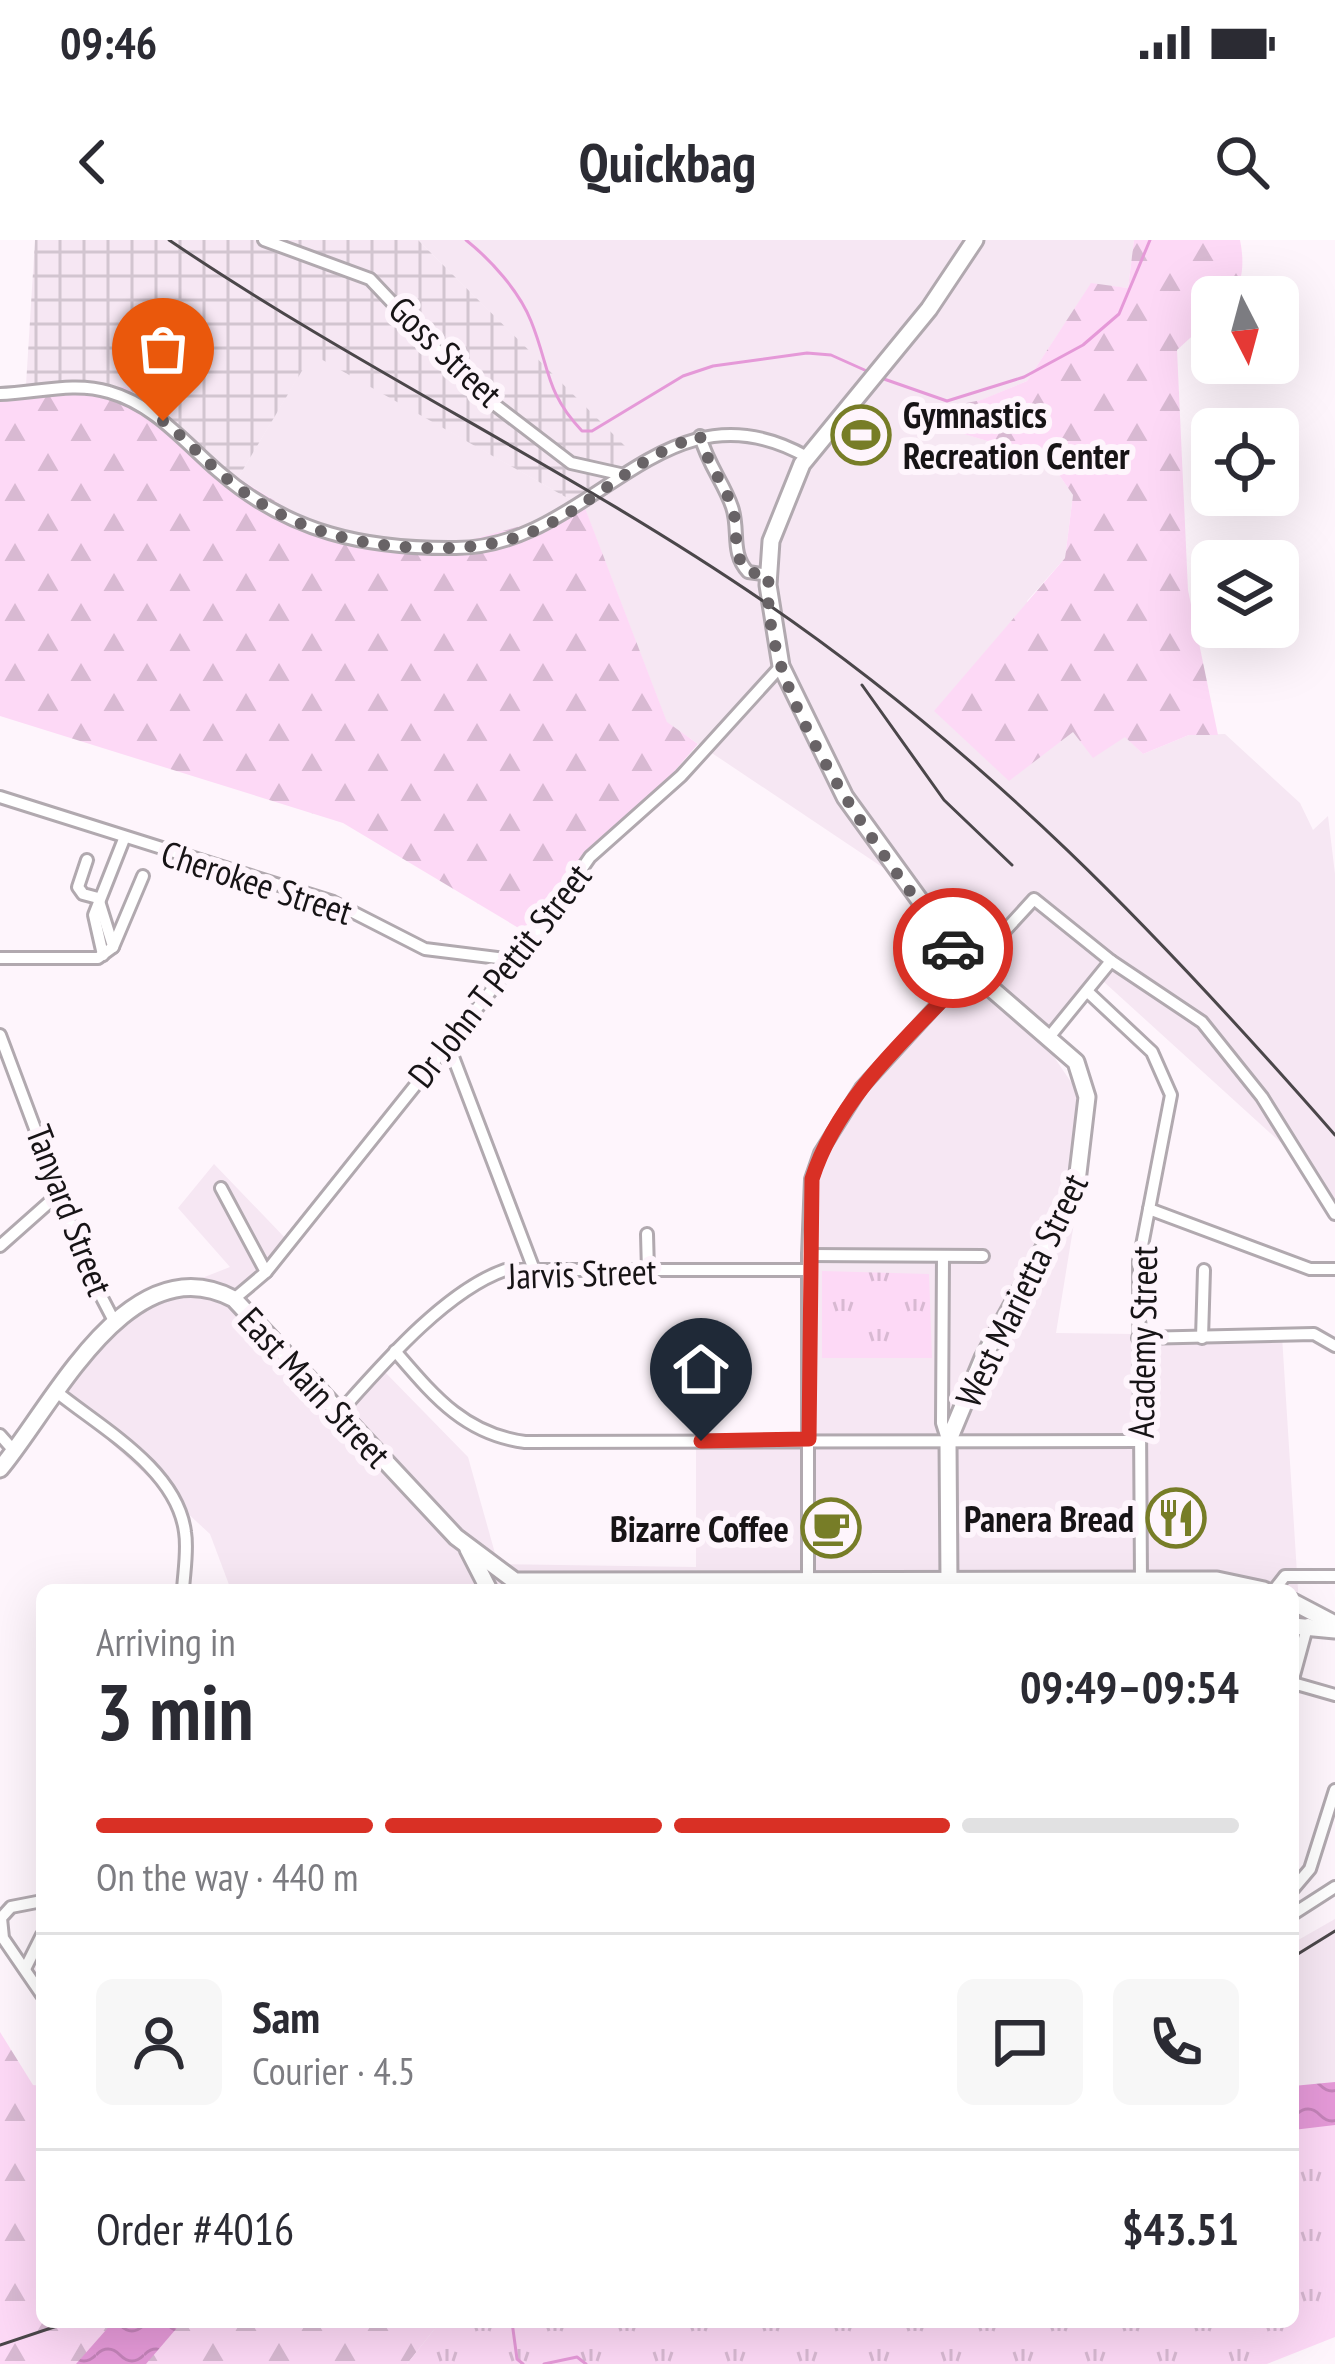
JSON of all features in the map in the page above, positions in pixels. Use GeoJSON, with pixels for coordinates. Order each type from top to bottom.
{"type":"FeatureCollection","features":[{"type":"Feature","properties":{"kind":"main road","name":"West Marietta Street"},"geometry":{"type":"LineString","coordinates":[[949,1442],[983,1358],[1082,1172],[1087,1110],[1082,1076],[1050,1036],[971,971],[845,797],[781,666],[768,610],[771,541],[807,457],[943,292],[974,240]]}},
{"type":"Feature","properties":{"kind":"main road","name":"East Main Street"},"geometry":{"type":"LineString","coordinates":[[0,1469],[113,1319],[164,1294],[210,1291],[234,1299],[466,1547],[510,1584]]}},
{"type":"Feature","properties":{"kind":"main road"},"geometry":{"type":"LineString","coordinates":[[949,1442],[950,1583]]}},
{"type":"Feature","properties":{"kind":"main road","name":"East Main Street"},"geometry":{"type":"LineString","coordinates":[[466,1547],[486,1584]]}},
{"type":"Feature","properties":{"kind":"main road","name":"East Main Street"},"geometry":{"type":"LineString","coordinates":[[754,1584],[859,1584]]}},
{"type":"Feature","properties":{"kind":"main road","name":"East Main Street"},"geometry":{"type":"LineString","coordinates":[[937,1584],[962,1584]]}},
{"type":"Feature","properties":{"kind":"main road","name":"East Main Street"},"geometry":{"type":"LineString","coordinates":[[1109,1584],[1189,1584]]}},
{"type":"Feature","properties":{"kind":"main road"},"geometry":{"type":"LineString","coordinates":[[1299,1606],[1335,1627]]}},
{"type":"Feature","properties":{"kind":"main road"},"geometry":{"type":"LineString","coordinates":[[1300,1625],[1335,1627]]}},
{"type":"Feature","properties":{"kind":"street","name":"Goss Street"},"geometry":{"type":"LineString","coordinates":[[265,240],[370,279],[473,388],[571,463],[620,474]]}},
{"type":"Feature","properties":{"kind":"street"},"geometry":{"type":"LineString","coordinates":[[0,394],[90,388],[128,398],[182,435],[250,496],[322,535],[354,544],[461,548],[507,541],[564,516],[620,474],[700,436],[758,435],[807,457]]}},
{"type":"Feature","properties":{"kind":"street"},"geometry":{"type":"LineString","coordinates":[[700,436],[711,472],[732,508],[739,561],[748,572],[769,575]]}},
{"type":"Feature","properties":{"kind":"street","name":"Dr John T Pettit Street"},"geometry":{"type":"LineString","coordinates":[[234,1299],[266,1273],[590,857],[681,776],[781,666]]}},
{"type":"Feature","properties":{"kind":"street","name":"Cherokee Street"},"geometry":{"type":"LineString","coordinates":[[0,797],[333,902],[425,949],[514,960]]}},
{"type":"Feature","properties":{"kind":"street"},"geometry":{"type":"LineString","coordinates":[[108,951],[98,898],[124,839]]}},
{"type":"Feature","properties":{"kind":"street"},"geometry":{"type":"LineString","coordinates":[[87,860],[78,887],[98,898]]}},
{"type":"Feature","properties":{"kind":"street"},"geometry":{"type":"LineString","coordinates":[[108,951],[143,875]]}},
{"type":"Feature","properties":{"kind":"street"},"geometry":{"type":"LineString","coordinates":[[808,1582],[808,1255],[812,1179],[820,1153],[861,1088],[1034,899],[1111,961],[1180,1003],[1224,1046],[1335,1214]]}},
{"type":"Feature","properties":{"kind":"street"},"geometry":{"type":"LineString","coordinates":[[0,958],[16,962],[108,951]]}},
{"type":"Feature","properties":{"kind":"street"},"geometry":{"type":"LineString","coordinates":[[1050,1036],[1111,961]]}},
{"type":"Feature","properties":{"kind":"street","name":"Academy Street"},"geometry":{"type":"LineString","coordinates":[[1089,993],[1152,1052],[1168,1084],[1168,1112],[1139,1261],[1141,1581]]}},
{"type":"Feature","properties":{"kind":"street","name":"Tanyard Street"},"geometry":{"type":"LineString","coordinates":[[0,1035],[89,1273],[113,1319]]}},
{"type":"Feature","properties":{"kind":"street"},"geometry":{"type":"LineString","coordinates":[[447,1041],[532,1268]]}},
{"type":"Feature","properties":{"kind":"street"},"geometry":{"type":"LineString","coordinates":[[221,1187],[266,1273]]}},
{"type":"Feature","properties":{"kind":"street"},"geometry":{"type":"LineString","coordinates":[[0,1246],[62,1191]]}},
{"type":"Feature","properties":{"kind":"street"},"geometry":{"type":"LineString","coordinates":[[1149,1209],[1310,1269],[1335,1269]]}},
{"type":"Feature","properties":{"kind":"street"},"geometry":{"type":"LineString","coordinates":[[647,1234],[648,1271]]}},
{"type":"Feature","properties":{"kind":"street"},"geometry":{"type":"LineString","coordinates":[[808,1255],[983,1256]]}},
{"type":"Feature","properties":{"kind":"street"},"geometry":{"type":"LineString","coordinates":[[943,1256],[942,1423],[949,1442]]}},
{"type":"Feature","properties":{"kind":"street","name":"Jarvis Street"},"geometry":{"type":"LineString","coordinates":[[339,1414],[394,1351],[482,1278],[532,1268],[808,1270]]}},
{"type":"Feature","properties":{"kind":"street"},"geometry":{"type":"LineString","coordinates":[[1202,1338],[1204,1270]]}},
{"type":"Feature","properties":{"kind":"street"},"geometry":{"type":"LineString","coordinates":[[1138,1338],[1315,1334],[1335,1346]]}},
{"type":"Feature","properties":{"kind":"street"},"geometry":{"type":"LineString","coordinates":[[394,1351],[458,1419],[495,1438],[581,1444],[741,1439],[1140,1441]]}},
{"type":"Feature","properties":{"kind":"street"},"geometry":{"type":"LineString","coordinates":[[58,1393],[138,1456],[171,1493],[185,1531],[183,1584]]}},
{"type":"Feature","properties":{"kind":"street"},"geometry":{"type":"LineString","coordinates":[[0,1435],[15,1452]]}},
{"type":"Feature","properties":{"kind":"street"},"geometry":{"type":"LineString","coordinates":[[1279,1584],[1285,1576],[1335,1576]]}},
{"type":"Feature","properties":{"kind":"street"},"geometry":{"type":"LineString","coordinates":[[1299,1683],[1335,1696]]}},
{"type":"Feature","properties":{"kind":"street"},"geometry":{"type":"LineString","coordinates":[[1299,1882],[1310,1869],[1335,1790]]}},
{"type":"Feature","properties":{"kind":"street"},"geometry":{"type":"LineString","coordinates":[[1299,1910],[1335,1887]]}},
{"type":"Feature","properties":{"kind":"street"},"geometry":{"type":"LineString","coordinates":[[36,1902],[11,1907],[1,1918],[3,1937],[36,1985]]}},
{"type":"Feature","properties":{"kind":"street"},"geometry":{"type":"LineString","coordinates":[[26,1969],[36,1948]]}},
{"type":"Feature","properties":{"kind":"shaded area"},"geometry":{"type":"Polygon","coordinates":[[[35,240],[418,240],[632,453],[585,508],[312,354],[238,478],[126,387],[26,385],[35,240]]]}},
{"type":"Feature","properties":{"kind":"shaded area"},"geometry":{"type":"Polygon","coordinates":[[[418,240],[1134,240],[1128,288],[1091,284],[1027,381],[982,400],[947,407],[951,430],[1048,459],[1073,495],[1065,558],[1027,601],[1073,732],[1125,736],[1143,754],[1189,735],[1225,734],[1300,803],[1313,830],[1328,816],[1335,874],[1335,1206],[1312,1171],[1093,972],[1050,1051],[1092,1113],[1056,1333],[1282,1336],[1298,1584],[229,1584],[210,1534],[57,1393],[108,1315],[230,1267],[178,1208],[214,1164],[288,1241],[237,1309],[335,1415],[381,1368],[468,1457],[498,1564],[696,1567],[696,1444],[807,1443],[807,1167],[967,969],[894,875],[667,723],[585,509],[464,542],[332,536],[238,478],[312,353],[585,508],[631,453],[418,240]]]}},
{"type":"Feature","properties":{"kind":"shaded area"},"geometry":{"type":"Polygon","coordinates":[[[1335,1919],[1335,2098],[1299,2106],[1299,1940],[1335,1919]]]}},
{"type":"Feature","properties":{"kind":"green space"},"geometry":{"type":"Polygon","coordinates":[[[1134,240],[1240,240],[1241,276],[1191,276],[1191,337],[1177,350],[1191,648],[1200,648],[1218,735],[1189,735],[1143,754],[1125,737],[1093,758],[1073,732],[1009,781],[934,711],[1065,558],[1073,495],[1048,459],[950,430],[947,407],[981,400],[1027,381],[1091,283],[1128,288],[1134,240]]]}},
{"type":"Feature","properties":{"kind":"green space"},"geometry":{"type":"Polygon","coordinates":[[[126,387],[241,480],[332,536],[463,542],[585,508],[667,722],[698,744],[532,936],[343,823],[0,716],[0,388],[126,387]]]}},
{"type":"Feature","properties":{"kind":"green space"},"geometry":{"type":"Polygon","coordinates":[[[822,1271],[929,1274],[932,1358],[822,1358],[822,1271]]]}},
{"type":"Feature","properties":{"kind":"green space"},"geometry":{"type":"Polygon","coordinates":[[[0,2032],[36,2085],[36,2328],[435,2328],[407,2364],[0,2364],[0,2032]]]}},
{"type":"Feature","properties":{"kind":"green space"},"geometry":{"type":"Polygon","coordinates":[[[1335,2098],[1335,2337],[1267,2364],[407,2364],[435,2328],[1299,2328],[1299,2105],[1335,2098]]]}},
{"type":"Feature","properties":{"kind":"water"},"geometry":{"type":"Polygon","coordinates":[[[1335,2082],[1335,2125],[1299,2129],[1299,2085],[1335,2082]]]}},
{"type":"Feature","properties":{"kind":"water"},"geometry":{"type":"Polygon","coordinates":[[[108,2328],[177,2328],[146,2364],[76,2364],[108,2328]]]}},
{"type":"Feature","properties":{"kind":"waterway"},"geometry":{"type":"LineString","coordinates":[[466,240],[519,298],[555,391],[582,431],[592,431],[683,376],[713,366],[807,353],[831,355],[869,372]]}},
{"type":"Feature","properties":{"kind":"waterway"},"geometry":{"type":"LineString","coordinates":[[884,379],[947,401],[1024,377],[1083,345],[1119,314],[1150,240]]}},
{"type":"Feature","properties":{"kind":"waterway"},"geometry":{"type":"LineString","coordinates":[[513,2328],[517,2359],[523,2364]]}},
{"type":"Feature","properties":{"kind":"waterway"},"geometry":{"type":"LineString","coordinates":[[544,2364],[577,2357],[586,2364]]}},
{"type":"Feature","properties":{"kind":"railway"},"geometry":{"type":"LineString","coordinates":[[169,240],[693,555],[847,662],[924,722],[1068,851],[1203,988],[1335,1135]]}},
{"type":"Feature","properties":{"kind":"railway"},"geometry":{"type":"LineString","coordinates":[[862,685],[944,800],[1012,865]]}},
{"type":"Feature","properties":{"kind":"railway"},"geometry":{"type":"LineString","coordinates":[[1299,1953],[1335,1931]]}},
{"type":"Feature","properties":{"kind":"railway"},"geometry":{"type":"LineString","coordinates":[[0,2345],[51,2328]]}},
{"type":"Feature","properties":{"kind":"way so far"},"geometry":{"type":"LineString","coordinates":[[163,421],[220,473],[288,518],[354,544],[397,547],[461,548],[536,531],[620,474],[700,436],[711,472],[732,508],[739,561],[748,572],[769,575],[771,631],[813,739],[860,820],[953,948]]}},
{"type":"Feature","properties":{"kind":"place","name":"Gymnastics Recreation Center"},"geometry":{"type":"Point","coordinates":[861,435]}},
{"type":"Feature","properties":{"kind":"place","name":"Panera Bread"},"geometry":{"type":"Point","coordinates":[1176,1518]}},
{"type":"Feature","properties":{"kind":"place","name":"Bizarre Coffee"},"geometry":{"type":"Point","coordinates":[831,1528]}},
{"type":"Feature","properties":{"kind":"route"},"geometry":{"type":"LineString","coordinates":[[701,1441],[809,1439],[812,1179],[820,1153],[861,1088],[971,971],[953,948]]}}]}
